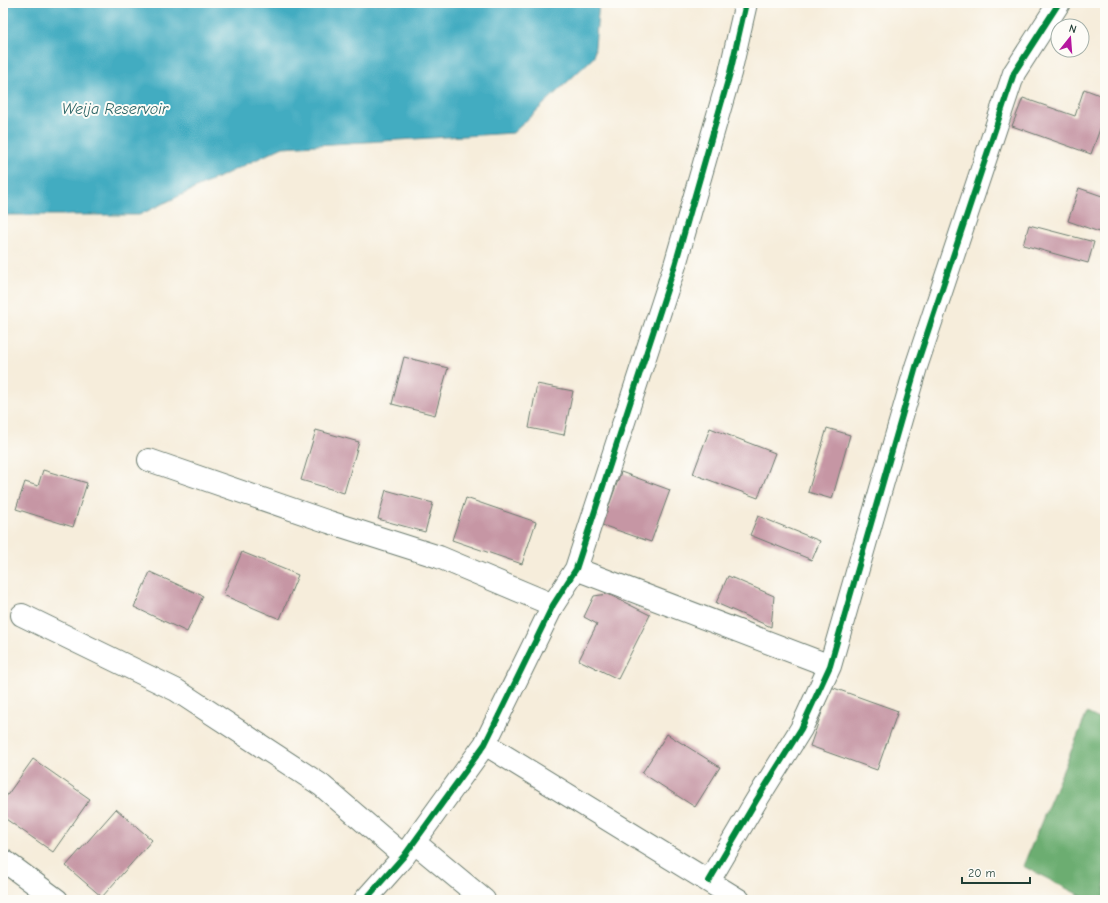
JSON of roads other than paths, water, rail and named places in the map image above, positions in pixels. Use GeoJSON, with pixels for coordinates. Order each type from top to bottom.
{"type":"FeatureCollection","features":[{"type":"Feature","properties":{"kind":"street"},"geometry":{"type":"LineString","coordinates":[[365,900],[409,849],[485,744],[553,605],[576,569],[675,266],[730,73],[746,3]]}},
{"type":"Feature","properties":{"kind":"street"},"geometry":{"type":"LineString","coordinates":[[709,881],[756,801],[801,729],[830,666],[916,367],[1014,73],[1059,3]]}},
{"type":"Feature","properties":{"kind":"street"},"geometry":{"type":"LineString","coordinates":[[149,460],[329,522],[439,557],[553,605]]}},
{"type":"Feature","properties":{"kind":"street"},"geometry":{"type":"LineString","coordinates":[[576,569],[830,666]]}},
{"type":"Feature","properties":{"kind":"street"},"geometry":{"type":"LineString","coordinates":[[22,614],[176,690],[321,785],[409,849],[484,900]]}},
{"type":"Feature","properties":{"kind":"street"},"geometry":{"type":"LineString","coordinates":[[485,744],[739,900]]}},
{"type":"Feature","properties":{"kind":"street"},"geometry":{"type":"LineString","coordinates":[[3,860],[57,900]]}},
{"type":"Feature","properties":{"kind":"water","name":"Weija Reservoir"},"geometry":{"type":"Polygon","coordinates":[[[3,3],[599,3],[594,57],[513,133],[283,147],[139,215],[3,215],[3,3]]]}}]}
